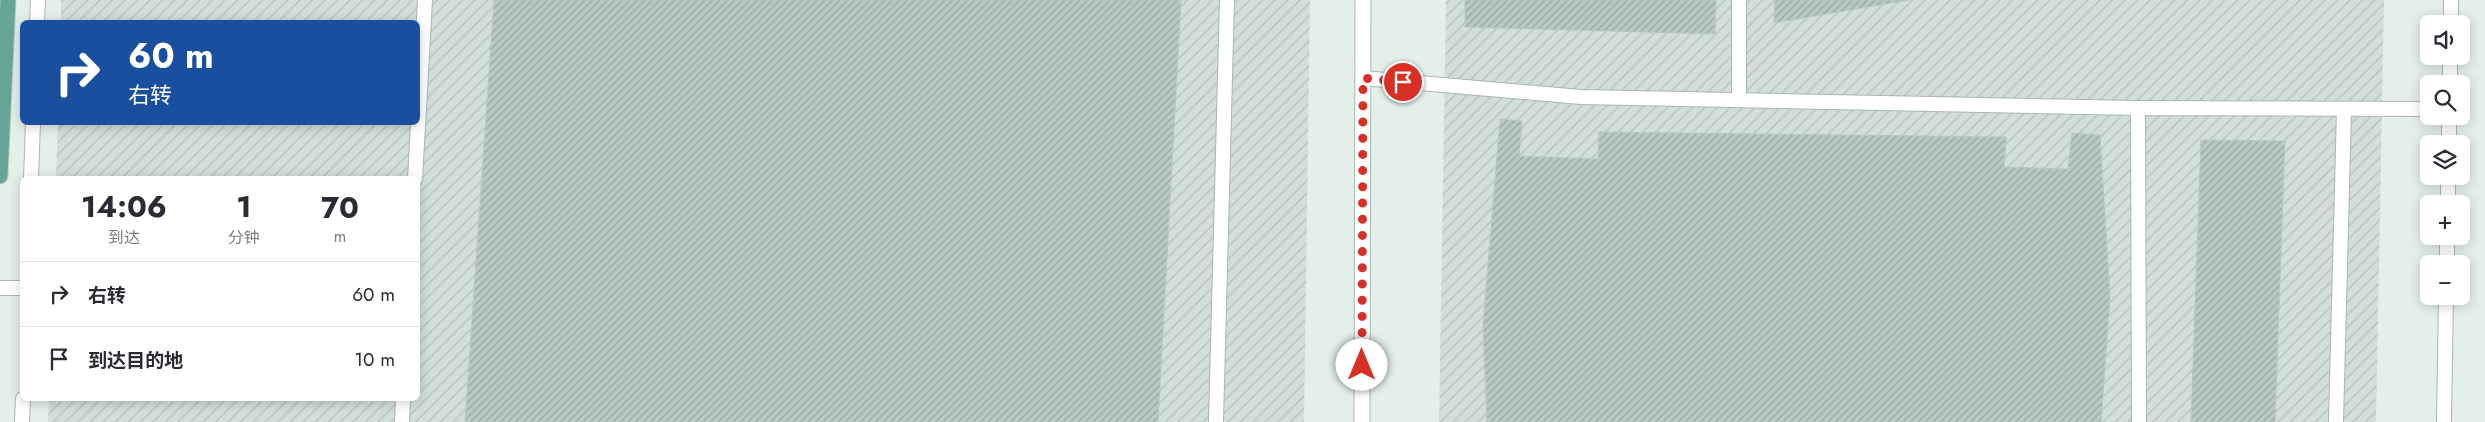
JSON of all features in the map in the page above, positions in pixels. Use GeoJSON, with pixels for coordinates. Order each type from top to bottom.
{"type":"FeatureCollection","features":[{"type":"Feature","properties":{"kind":"main road"},"geometry":{"type":"LineString","coordinates":[[0,176],[8,0]]}},
{"type":"Feature","properties":{"kind":"street"},"geometry":{"type":"LineString","coordinates":[[1362,422],[1363,0]]}},
{"type":"Feature","properties":{"kind":"lane"},"geometry":{"type":"LineString","coordinates":[[37,20],[38,0]]}},
{"type":"Feature","properties":{"kind":"lane"},"geometry":{"type":"LineString","coordinates":[[420,90],[425,0]]}},
{"type":"Feature","properties":{"kind":"lane"},"geometry":{"type":"LineString","coordinates":[[1216,422],[1227,0]]}},
{"type":"Feature","properties":{"kind":"lane"},"geometry":{"type":"LineString","coordinates":[[1739,0],[1739,100]]}},
{"type":"Feature","properties":{"kind":"lane"},"geometry":{"type":"LineString","coordinates":[[2451,0],[2451,15]]}},
{"type":"Feature","properties":{"kind":"lane"},"geometry":{"type":"LineString","coordinates":[[1363,78],[1582,97],[2138,108],[2420,109]]}},
{"type":"Feature","properties":{"kind":"lane"},"geometry":{"type":"LineString","coordinates":[[2138,108],[2139,422]]}},
{"type":"Feature","properties":{"kind":"lane"},"geometry":{"type":"LineString","coordinates":[[2336,422],[2344,109]]}},
{"type":"Feature","properties":{"kind":"lane"},"geometry":{"type":"LineString","coordinates":[[31,176],[33,125]]}},
{"type":"Feature","properties":{"kind":"lane"},"geometry":{"type":"LineString","coordinates":[[415,176],[418,125]]}},
{"type":"Feature","properties":{"kind":"lane"},"geometry":{"type":"LineString","coordinates":[[0,288],[20,288]]}},
{"type":"Feature","properties":{"kind":"lane"},"geometry":{"type":"LineString","coordinates":[[2444,422],[2446,305]]}},
{"type":"Feature","properties":{"kind":"lane"},"geometry":{"type":"LineString","coordinates":[[22,422],[23,401]]}},
{"type":"Feature","properties":{"kind":"lane"},"geometry":{"type":"LineString","coordinates":[[402,422],[403,401]]}},
{"type":"Feature","properties":{"kind":"shaded area"},"geometry":{"type":"Polygon","coordinates":[[[61,0],[1310,0],[1304,422],[48,422],[49,401],[420,401],[420,176],[56,176],[58,125],[420,125],[420,20],[61,20],[61,0]]]}},
{"type":"Feature","properties":{"kind":"shaded area"},"geometry":{"type":"Polygon","coordinates":[[[1446,0],[2384,0],[2376,422],[1439,422],[1446,0]]]}},
{"type":"Feature","properties":{"kind":"building"},"geometry":{"type":"Polygon","coordinates":[[[494,0],[1181,0],[1158,422],[465,422],[494,0]]]}},
{"type":"Feature","properties":{"kind":"building"},"geometry":{"type":"Polygon","coordinates":[[[1465,0],[1716,0],[1715,34],[1465,27],[1465,0]]]}},
{"type":"Feature","properties":{"kind":"building"},"geometry":{"type":"Polygon","coordinates":[[[1775,0],[1909,0],[1774,23],[1775,0]]]}},
{"type":"Feature","properties":{"kind":"building"},"geometry":{"type":"Polygon","coordinates":[[[1500,119],[1522,121],[1519,156],[1598,159],[1599,132],[2006,137],[2004,167],[2068,169],[2072,133],[2100,135],[2110,297],[2101,422],[1487,422],[1483,326],[1500,119]]]}},
{"type":"Feature","properties":{"kind":"building"},"geometry":{"type":"Polygon","coordinates":[[[2201,140],[2285,141],[2275,422],[2191,422],[2201,140]]]}},
{"type":"Feature","properties":{"kind":"route"},"geometry":{"type":"LineString","coordinates":[[1362,365],[1363,78],[1403,82]]}}]}
